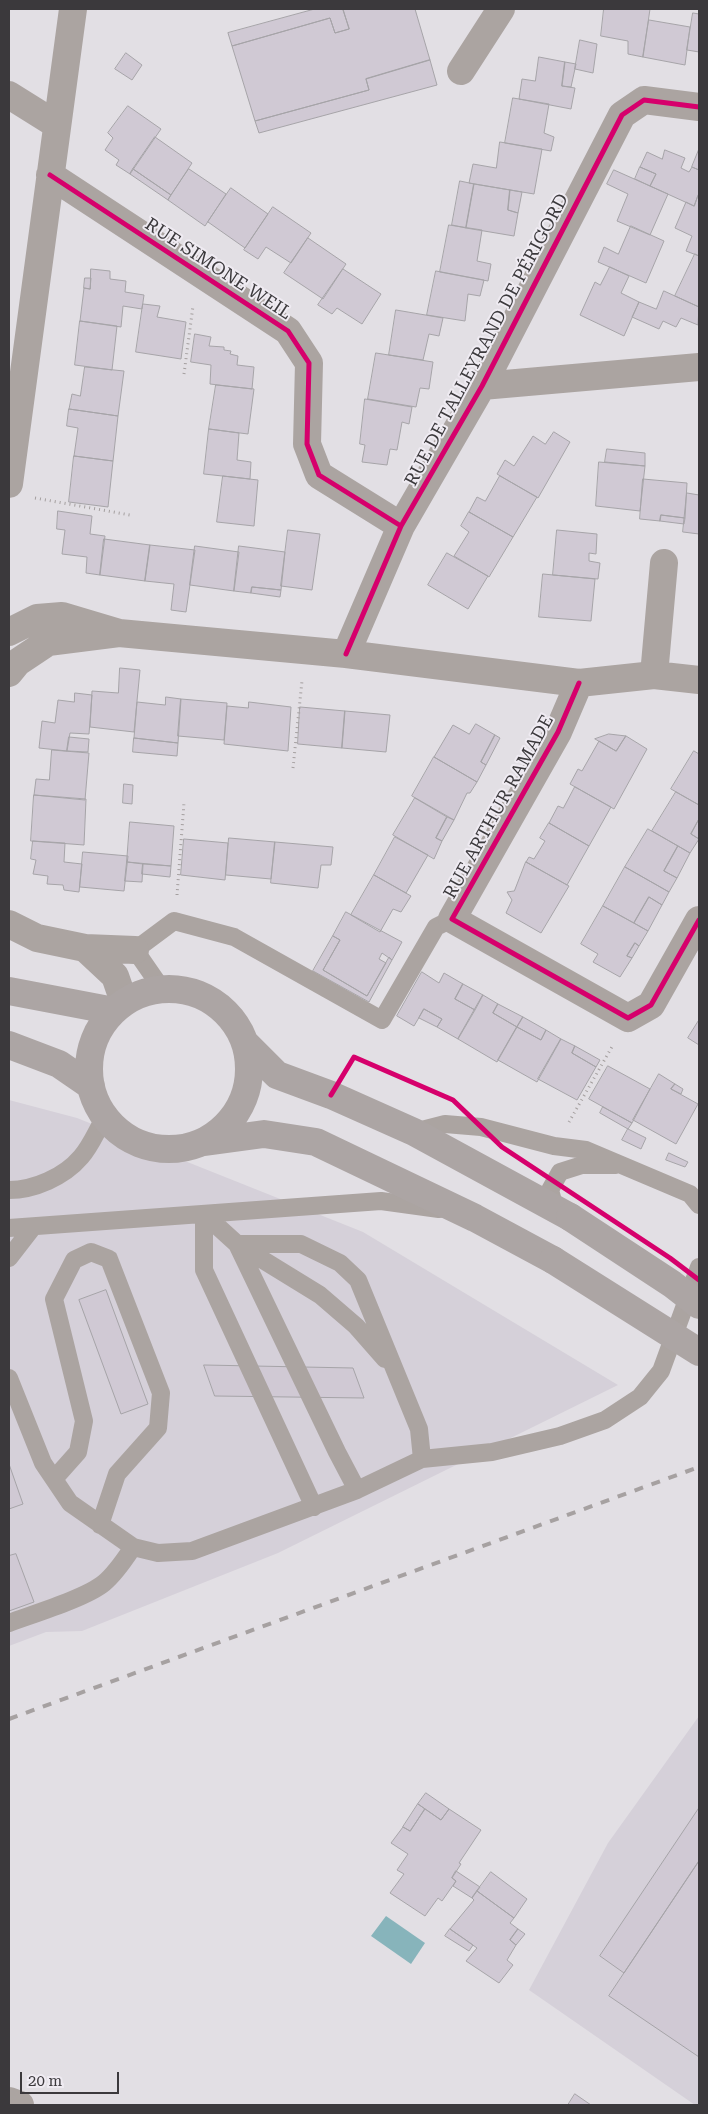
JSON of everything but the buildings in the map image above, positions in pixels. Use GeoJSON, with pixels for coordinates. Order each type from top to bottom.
{"type":"FeatureCollection","features":[{"type":"Feature","properties":{"kind":"main road"},"geometry":{"type":"LineString","coordinates":[[699,1305],[672,1284],[564,1213],[414,1132],[332,1095],[277,1075],[245,1043],[227,1013],[213,1002],[198,994],[162,989],[142,993],[119,1006],[101,1026],[92,1045],[89,1066],[91,1086],[96,1102],[105,1117],[125,1136],[150,1147],[177,1149],[203,1142],[264,1134],[316,1142],[474,1218],[553,1260],[699,1352]]}},
{"type":"Feature","properties":{"kind":"main road"},"geometry":{"type":"LineString","coordinates":[[9,991],[119,1006]]}},
{"type":"Feature","properties":{"kind":"main road"},"geometry":{"type":"LineString","coordinates":[[203,1142],[223,1129],[238,1111],[247,1090],[250,1066],[245,1043]]}},
{"type":"Feature","properties":{"kind":"main road"},"geometry":{"type":"LineString","coordinates":[[9,1045],[59,1064],[91,1086]]}},
{"type":"Feature","properties":{"kind":"street"},"geometry":{"type":"LineString","coordinates":[[18,490],[19,330],[50,175],[73,9]]}},
{"type":"Feature","properties":{"kind":"street"},"geometry":{"type":"LineString","coordinates":[[461,71],[501,9]]}},
{"type":"Feature","properties":{"kind":"street"},"geometry":{"type":"LineString","coordinates":[[9,95],[57,125]]}},
{"type":"Feature","properties":{"kind":"street","name":"RUE DE TALLEYRAND DE PÉRIGORD"},"geometry":{"type":"LineString","coordinates":[[346,654],[401,526],[482,386],[622,115],[644,100],[699,106]]}},
{"type":"Feature","properties":{"kind":"street","name":"RUE SIMONE WEIL"},"geometry":{"type":"LineString","coordinates":[[50,175],[288,331],[309,363],[307,444],[319,475],[401,526]]}},
{"type":"Feature","properties":{"kind":"street"},"geometry":{"type":"LineString","coordinates":[[482,386],[699,367]]}},
{"type":"Feature","properties":{"kind":"street"},"geometry":{"type":"LineString","coordinates":[[654,675],[664,563]]}},
{"type":"Feature","properties":{"kind":"street"},"geometry":{"type":"LineString","coordinates":[[9,632],[37,618],[62,616],[119,632],[346,654],[579,682],[654,675],[699,680]]}},
{"type":"Feature","properties":{"kind":"street"},"geometry":{"type":"LineString","coordinates":[[9,673],[18,662],[48,642],[119,632]]}},
{"type":"Feature","properties":{"kind":"street","name":"RUE ARTHUR RAMADE"},"geometry":{"type":"LineString","coordinates":[[579,682],[558,732],[452,919],[628,1018]]}},
{"type":"Feature","properties":{"kind":"street"},"geometry":{"type":"LineString","coordinates":[[628,1018],[651,1005],[699,920]]}},
{"type":"Feature","properties":{"kind":"street"},"geometry":{"type":"LineString","coordinates":[[9,924],[37,938],[85,948],[135,950]]}},
{"type":"Feature","properties":{"kind":"street"},"geometry":{"type":"LineString","coordinates":[[85,948],[115,976],[119,1006]]}},
{"type":"Feature","properties":{"kind":"street"},"geometry":{"type":"LineString","coordinates":[[9,2102],[20,2105]]}},
{"type":"Feature","properties":{"kind":"lane"},"geometry":{"type":"LineString","coordinates":[[162,989],[135,950],[174,921],[234,937],[382,1020],[436,927],[452,919]]}},
{"type":"Feature","properties":{"kind":"lane"},"geometry":{"type":"LineString","coordinates":[[9,1190],[22,1190],[58,1176],[81,1157],[105,1117]]}},
{"type":"Feature","properties":{"kind":"lane"},"geometry":{"type":"LineString","coordinates":[[414,1132],[445,1124],[481,1127],[554,1146],[586,1150],[690,1194],[699,1205]]}},
{"type":"Feature","properties":{"kind":"lane"},"geometry":{"type":"LineString","coordinates":[[564,1213],[552,1201],[550,1190],[560,1172],[582,1166],[624,1165]]}},
{"type":"Feature","properties":{"kind":"lane"},"geometry":{"type":"LineString","coordinates":[[9,1228],[133,1217],[204,1214],[382,1201],[427,1206],[474,1218]]}},
{"type":"Feature","properties":{"kind":"lane"},"geometry":{"type":"LineString","coordinates":[[204,1214],[236,1244],[320,1295],[356,1326],[396,1371]]}},
{"type":"Feature","properties":{"kind":"lane"},"geometry":{"type":"LineString","coordinates":[[204,1214],[204,1270],[314,1507]]}},
{"type":"Feature","properties":{"kind":"lane"},"geometry":{"type":"LineString","coordinates":[[9,1258],[33,1227]]}},
{"type":"Feature","properties":{"kind":"lane"},"geometry":{"type":"LineString","coordinates":[[236,1244],[301,1244],[340,1263],[358,1280],[418,1429],[422,1459]]}},
{"type":"Feature","properties":{"kind":"lane"},"geometry":{"type":"LineString","coordinates":[[236,1244],[357,1490]]}},
{"type":"Feature","properties":{"kind":"lane"},"geometry":{"type":"LineString","coordinates":[[54,1479],[78,1452],[84,1421],[54,1299],[74,1260],[91,1252],[109,1259],[161,1393],[158,1428],[117,1474],[100,1525]]}},
{"type":"Feature","properties":{"kind":"lane"},"geometry":{"type":"LineString","coordinates":[[9,1378],[42,1462],[70,1503],[133,1547],[158,1553],[192,1551],[357,1490],[422,1459],[492,1452],[560,1436],[605,1420],[640,1397],[661,1371],[699,1267]]}},
{"type":"Feature","properties":{"kind":"lane"},"geometry":{"type":"LineString","coordinates":[[9,1623],[74,1598],[104,1584],[133,1547]]}},
{"type":"Feature","properties":{"kind":"path"},"geometry":{"type":"LineString","coordinates":[[184,374],[198,272]]}},
{"type":"Feature","properties":{"kind":"path"},"geometry":{"type":"LineString","coordinates":[[18,490],[130,515]]}},
{"type":"Feature","properties":{"kind":"path"},"geometry":{"type":"LineString","coordinates":[[293,768],[305,650]]}},
{"type":"Feature","properties":{"kind":"path"},"geometry":{"type":"LineString","coordinates":[[174,921],[184,804]]}},
{"type":"Feature","properties":{"kind":"path"},"geometry":{"type":"LineString","coordinates":[[554,1146],[628,1018]]}},
{"type":"Feature","properties":{"kind":"shaded area"},"geometry":{"type":"Polygon","coordinates":[[[9,1100],[77,1118],[363,1232],[618,1385],[278,1553],[82,1631],[46,1632],[9,1646],[9,1100]]]}},
{"type":"Feature","properties":{"kind":"shaded area"},"geometry":{"type":"Polygon","coordinates":[[[699,1716],[699,2105],[695,2105],[529,1990],[608,1843],[699,1716]]]}},
{"type":"Feature","properties":{"kind":"water"},"geometry":{"type":"Polygon","coordinates":[[[386,1916],[425,1943],[411,1964],[371,1936],[386,1916]]]}},
{"type":"Feature","properties":{"kind":"railway"},"geometry":{"type":"LineString","coordinates":[[9,1719],[699,1467]]}},
{"type":"Feature","properties":{"kind":"cycle path"},"geometry":{"type":"LineString","coordinates":[[346,654],[401,526],[482,386],[622,115],[644,100],[699,107]]}},
{"type":"Feature","properties":{"kind":"cycle path"},"geometry":{"type":"LineString","coordinates":[[50,175],[288,331],[309,363],[307,444],[319,475],[401,526]]}},
{"type":"Feature","properties":{"kind":"cycle path"},"geometry":{"type":"LineString","coordinates":[[579,683],[558,732],[452,919],[628,1018],[651,1005],[699,920]]}},
{"type":"Feature","properties":{"kind":"cycle path"},"geometry":{"type":"LineString","coordinates":[[331,1095],[354,1057],[453,1100],[502,1147],[670,1258],[699,1280]]}}]}
